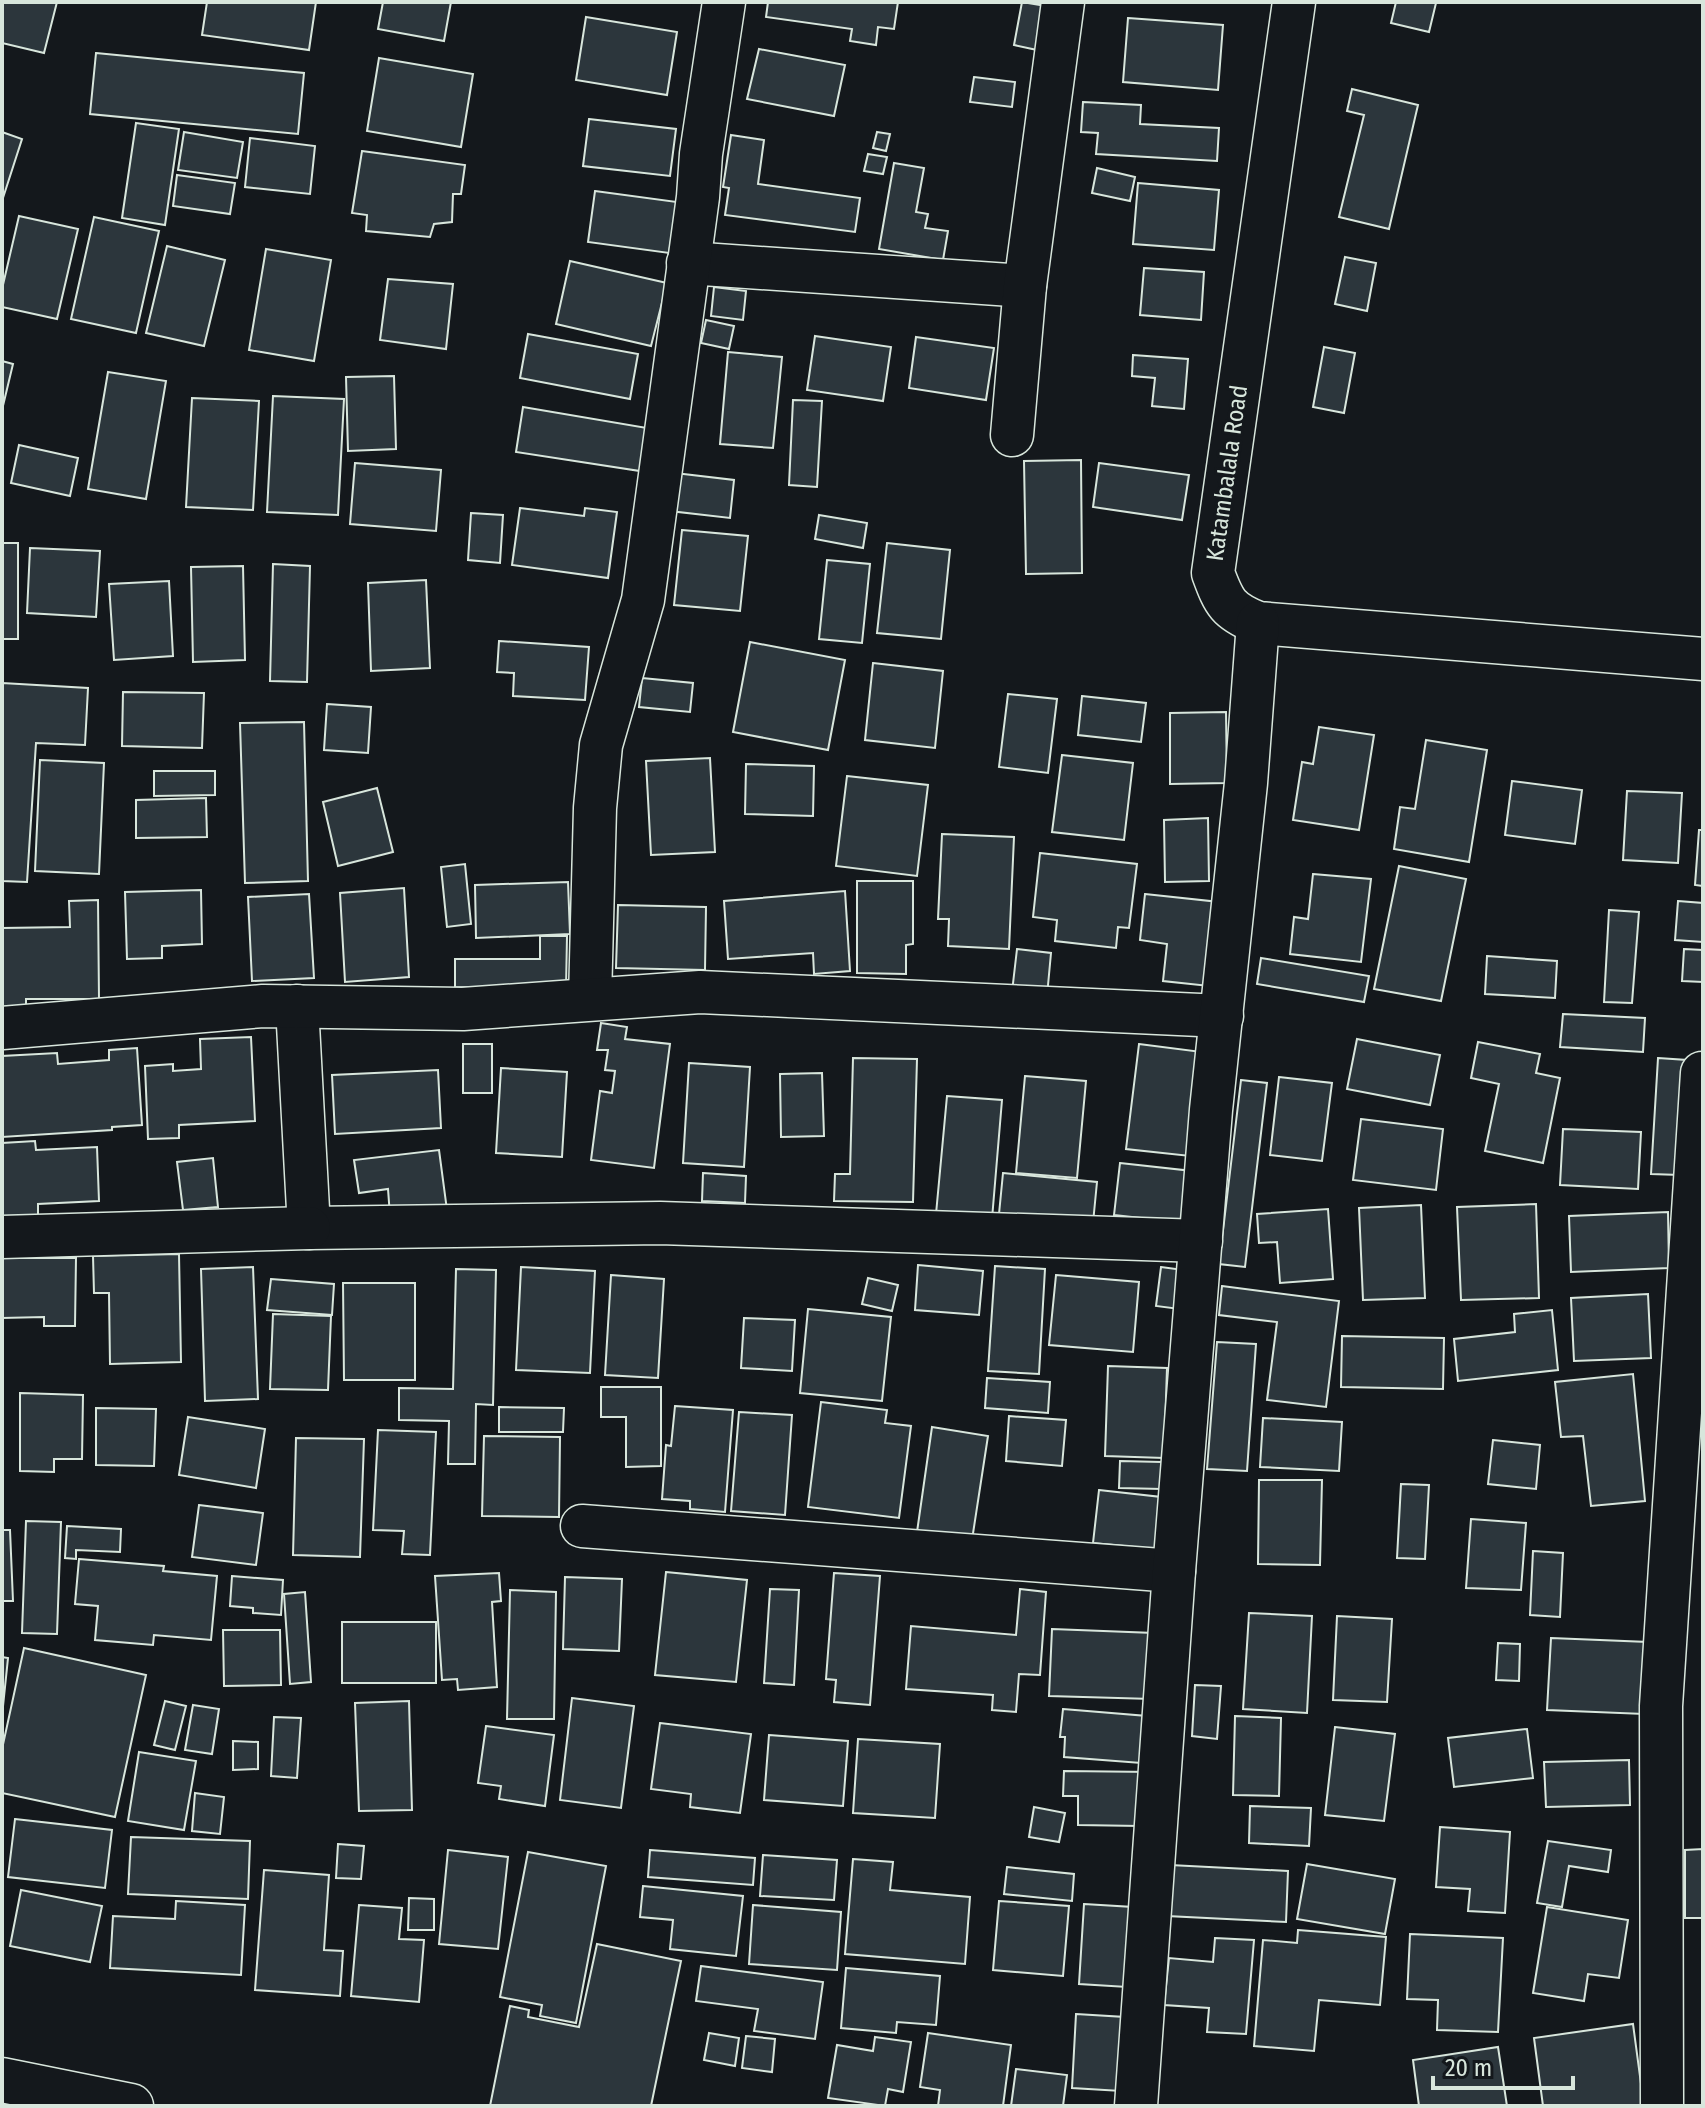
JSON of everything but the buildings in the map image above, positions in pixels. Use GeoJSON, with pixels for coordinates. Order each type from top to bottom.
{"type":"FeatureCollection","features":[{"type":"Feature","properties":{"kind":"main road"},"geometry":{"type":"LineString","coordinates":[[2,2080],[131,2106]]}},
{"type":"Feature","properties":{"kind":"street"},"geometry":{"type":"LineString","coordinates":[[590,999],[595,808],[601,745],[643,600],[724,2]]}},
{"type":"Feature","properties":{"kind":"street"},"geometry":{"type":"LineString","coordinates":[[1012,435],[1025,286],[1063,2]]}},
{"type":"Feature","properties":{"kind":"street","name":"Katambalala Road"},"geometry":{"type":"LineString","coordinates":[[1294,2],[1213,573],[1222,597],[1234,613],[1258,623],[1703,659]]}},
{"type":"Feature","properties":{"kind":"street"},"geometry":{"type":"LineString","coordinates":[[688,263],[1025,286]]}},
{"type":"Feature","properties":{"kind":"street"},"geometry":{"type":"LineString","coordinates":[[1136,2106],[1211,1110],[1246,783],[1258,623]]}},
{"type":"Feature","properties":{"kind":"street"},"geometry":{"type":"LineString","coordinates":[[2,1028],[263,1006],[463,1009],[700,992],[1222,1016]]}},
{"type":"Feature","properties":{"kind":"street"},"geometry":{"type":"LineString","coordinates":[[297,1006],[309,1228]]}},
{"type":"Feature","properties":{"kind":"street"},"geometry":{"type":"LineString","coordinates":[[1662,2106],[1661,1706],[1702,1073]]}},
{"type":"Feature","properties":{"kind":"street"},"geometry":{"type":"LineString","coordinates":[[2,1237],[309,1228],[660,1223],[1201,1241]]}},
{"type":"Feature","properties":{"kind":"street"},"geometry":{"type":"LineString","coordinates":[[582,1526],[1174,1571]]}}]}
